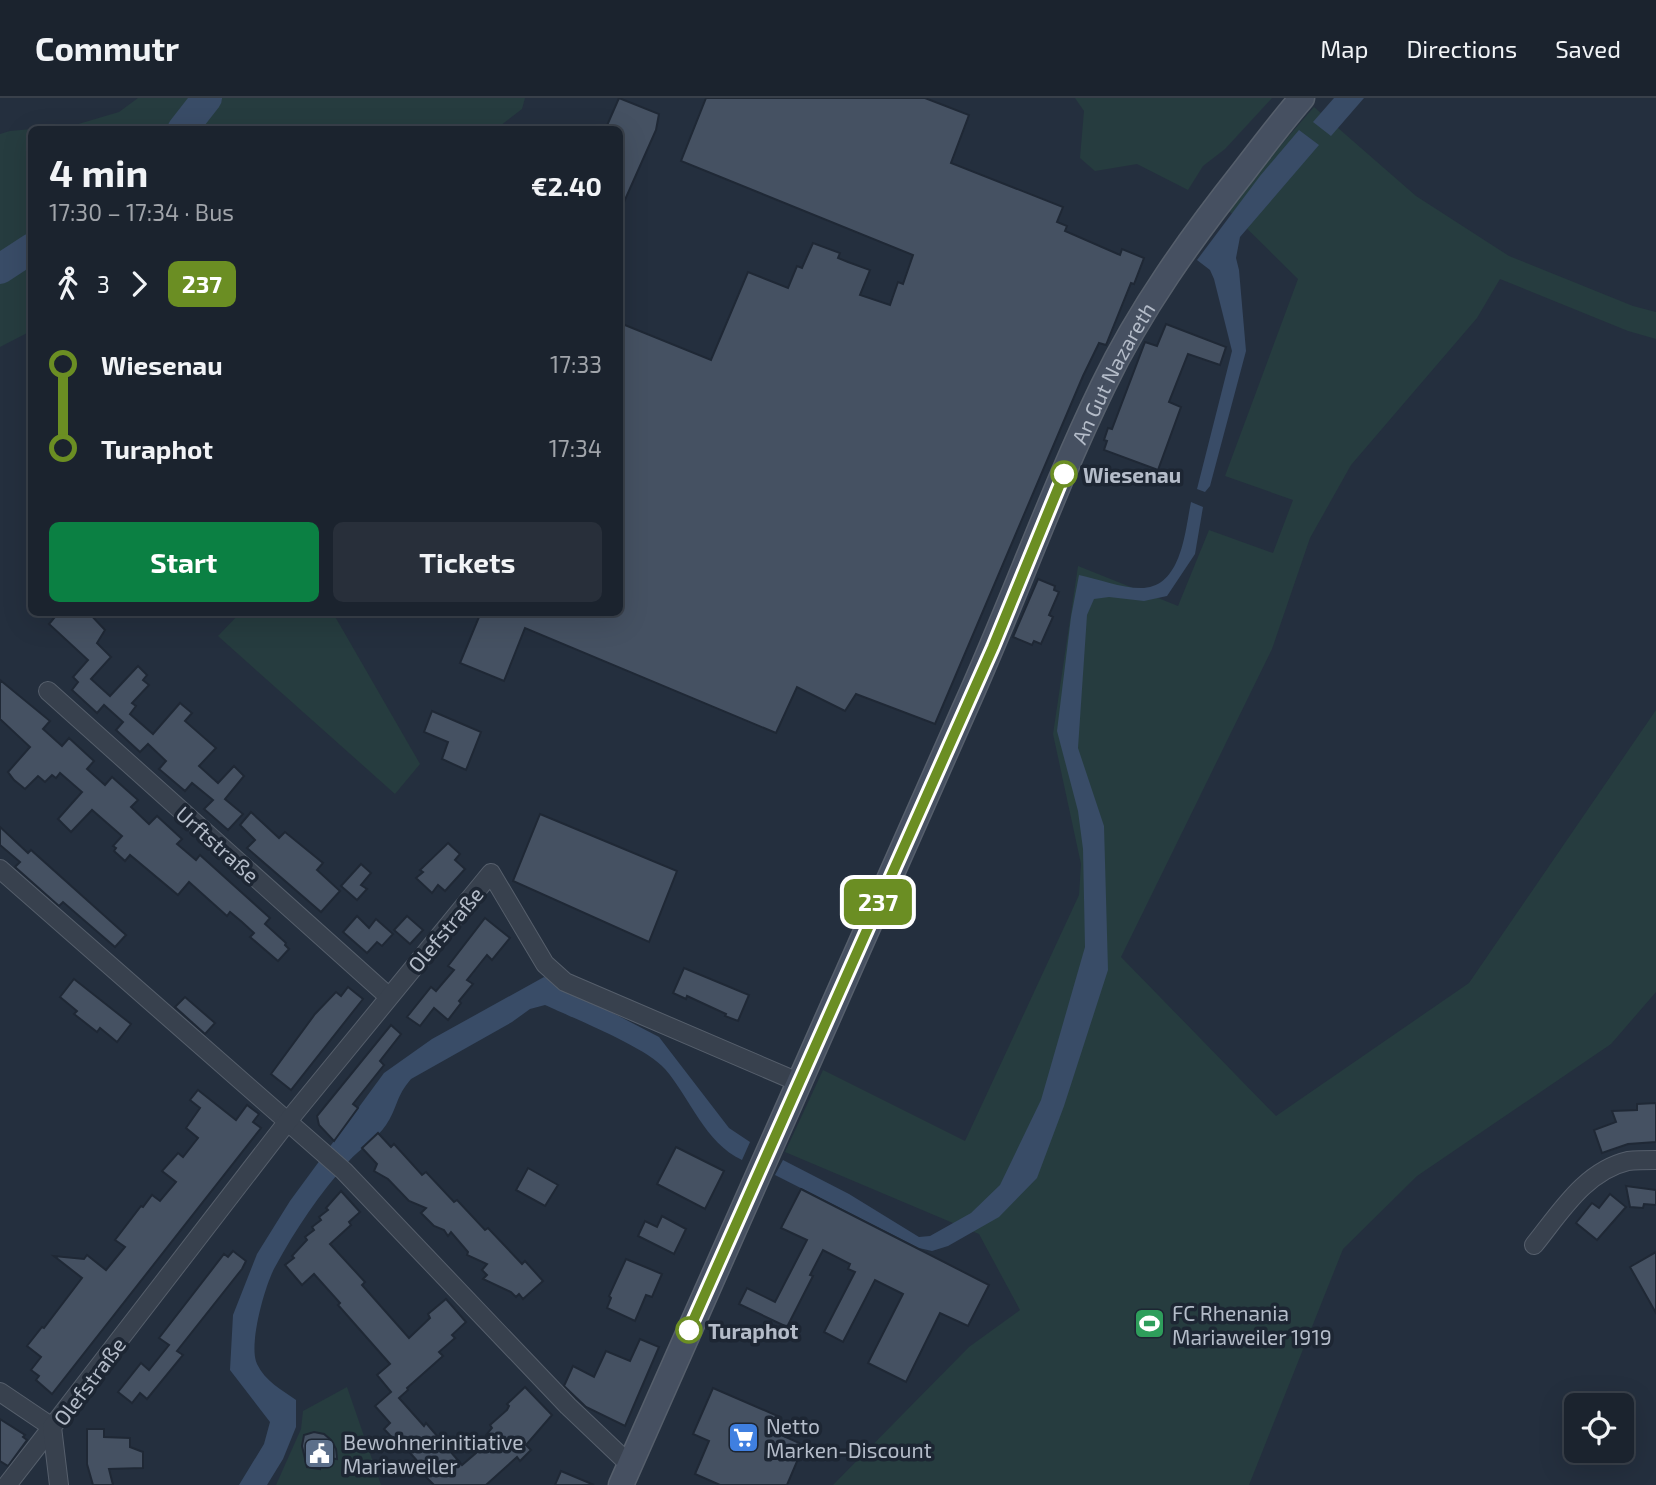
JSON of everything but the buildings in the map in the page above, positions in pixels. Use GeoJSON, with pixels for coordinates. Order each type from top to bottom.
{"type":"FeatureCollection","features":[{"type":"Feature","properties":{"kind":"main road","name":"An Gut Nazareth"},"geometry":{"type":"LineString","coordinates":[[626,1475],[993,647],[1049,508],[1104,383],[1154,294],[1184,250],[1303,98]]}},
{"type":"Feature","properties":{"kind":"street","name":"Urftstraße"},"geometry":{"type":"LineString","coordinates":[[48,691],[388,996]]}},
{"type":"Feature","properties":{"kind":"street"},"geometry":{"type":"LineString","coordinates":[[0,869],[344,1171],[568,1406],[626,1475]]}},
{"type":"Feature","properties":{"kind":"street","name":"Olefstraße"},"geometry":{"type":"LineString","coordinates":[[59,1485],[52,1427],[288,1121],[491,873],[545,964],[565,982],[798,1082]]}},
{"type":"Feature","properties":{"kind":"street"},"geometry":{"type":"LineString","coordinates":[[1534,1245],[1570,1200],[1594,1177],[1628,1161],[1656,1160]]}},
{"type":"Feature","properties":{"kind":"street"},"geometry":{"type":"LineString","coordinates":[[0,1392],[52,1427],[7,1485]]}},
{"type":"Feature","properties":{"kind":"green space"},"geometry":{"type":"Polygon","coordinates":[[[138,98],[525,98],[522,109],[500,126],[64,126],[119,112],[138,98]]]}},
{"type":"Feature","properties":{"kind":"green space"},"geometry":{"type":"Polygon","coordinates":[[[1075,98],[1272,98],[1225,149],[1203,166],[1188,190],[1137,164],[1095,171],[1080,158],[1084,111],[1075,98]]]}},
{"type":"Feature","properties":{"kind":"green space"},"geometry":{"type":"Polygon","coordinates":[[[1314,107],[1416,196],[1509,256],[1633,306],[1656,312],[1656,339],[1628,331],[1500,279],[1477,318],[1351,465],[1310,538],[1272,649],[1121,957],[1276,1116],[1469,983],[1656,710],[1656,992],[1611,1044],[1417,1176],[1343,1249],[1249,1485],[833,1485],[969,1347],[1020,1310],[979,1234],[785,1152],[823,1070],[965,1141],[1079,895],[1081,864],[1053,734],[1078,566],[1178,606],[1209,530],[1273,553],[1293,500],[1225,476],[1298,279],[1226,208],[1314,107]]]}},
{"type":"Feature","properties":{"kind":"green space"},"geometry":{"type":"Polygon","coordinates":[[[28,129],[28,333],[0,347],[0,134],[28,129]]]}},
{"type":"Feature","properties":{"kind":"green space"},"geometry":{"type":"Polygon","coordinates":[[[237,616],[335,616],[420,764],[395,794],[218,636],[237,616]]]}},
{"type":"Feature","properties":{"kind":"green space"},"geometry":{"type":"Polygon","coordinates":[[[347,1387],[381,1485],[276,1485],[301,1429],[303,1411],[347,1387]]]}},
{"type":"Feature","properties":{"kind":"water"},"geometry":{"type":"Polygon","coordinates":[[[1334,98],[1364,98],[1331,136],[1313,122],[1334,98]]]}},
{"type":"Feature","properties":{"kind":"water"},"geometry":{"type":"Polygon","coordinates":[[[1299,130],[1319,145],[1240,237],[1236,258],[1246,351],[1210,486],[1205,492],[1197,489],[1232,351],[1214,279],[1210,270],[1197,260],[1260,176],[1299,130]]]}},
{"type":"Feature","properties":{"kind":"water"},"geometry":{"type":"Polygon","coordinates":[[[1191,502],[1203,507],[1195,554],[1167,596],[1144,601],[1109,597],[1094,599],[1087,615],[1078,748],[1104,826],[1108,970],[1064,1106],[1037,1178],[999,1217],[948,1246],[932,1251],[919,1248],[775,1175],[783,1160],[849,1194],[919,1237],[930,1236],[971,1213],[1000,1185],[1041,1100],[1085,947],[1083,849],[1078,811],[1057,731],[1079,575],[1128,587],[1157,585],[1167,577],[1180,555],[1191,502]]]}},
{"type":"Feature","properties":{"kind":"water"},"geometry":{"type":"Polygon","coordinates":[[[544,977],[659,1037],[729,1128],[750,1142],[742,1160],[718,1143],[665,1069],[656,1061],[609,1034],[545,1005],[530,1009],[411,1079],[402,1091],[386,1125],[352,1157],[328,1186],[300,1226],[271,1276],[259,1315],[255,1355],[264,1375],[296,1400],[296,1427],[283,1459],[267,1485],[239,1485],[264,1444],[270,1422],[230,1370],[233,1315],[257,1254],[290,1201],[384,1073],[432,1039],[544,977]]]}},
{"type":"Feature","properties":{"kind":"waterway"},"geometry":{"type":"LineString","coordinates":[[185,126],[207,98]]}},
{"type":"Feature","properties":{"kind":"waterway"},"geometry":{"type":"LineString","coordinates":[[0,269],[28,251]]}},
{"type":"Feature","properties":{"kind":"bus line","name":"237"},"geometry":{"type":"LineString","coordinates":[[689,1330],[993,647],[1064,474]]}},
{"type":"Feature","properties":{"kind":"place","name":"Wiesenau"},"geometry":{"type":"Point","coordinates":[1064,474]}},
{"type":"Feature","properties":{"kind":"place","name":"FC Rhenania Mariaweiler 1919"},"geometry":{"type":"Point","coordinates":[1149,1324]}},
{"type":"Feature","properties":{"kind":"place","name":"Turaphot"},"geometry":{"type":"Point","coordinates":[689,1330]}},
{"type":"Feature","properties":{"kind":"place","name":"Netto Marken-Discount"},"geometry":{"type":"Point","coordinates":[743,1437]}},
{"type":"Feature","properties":{"kind":"place","name":"Bewohnerinitiative Mariaweiler"},"geometry":{"type":"Point","coordinates":[320,1453]}}]}
